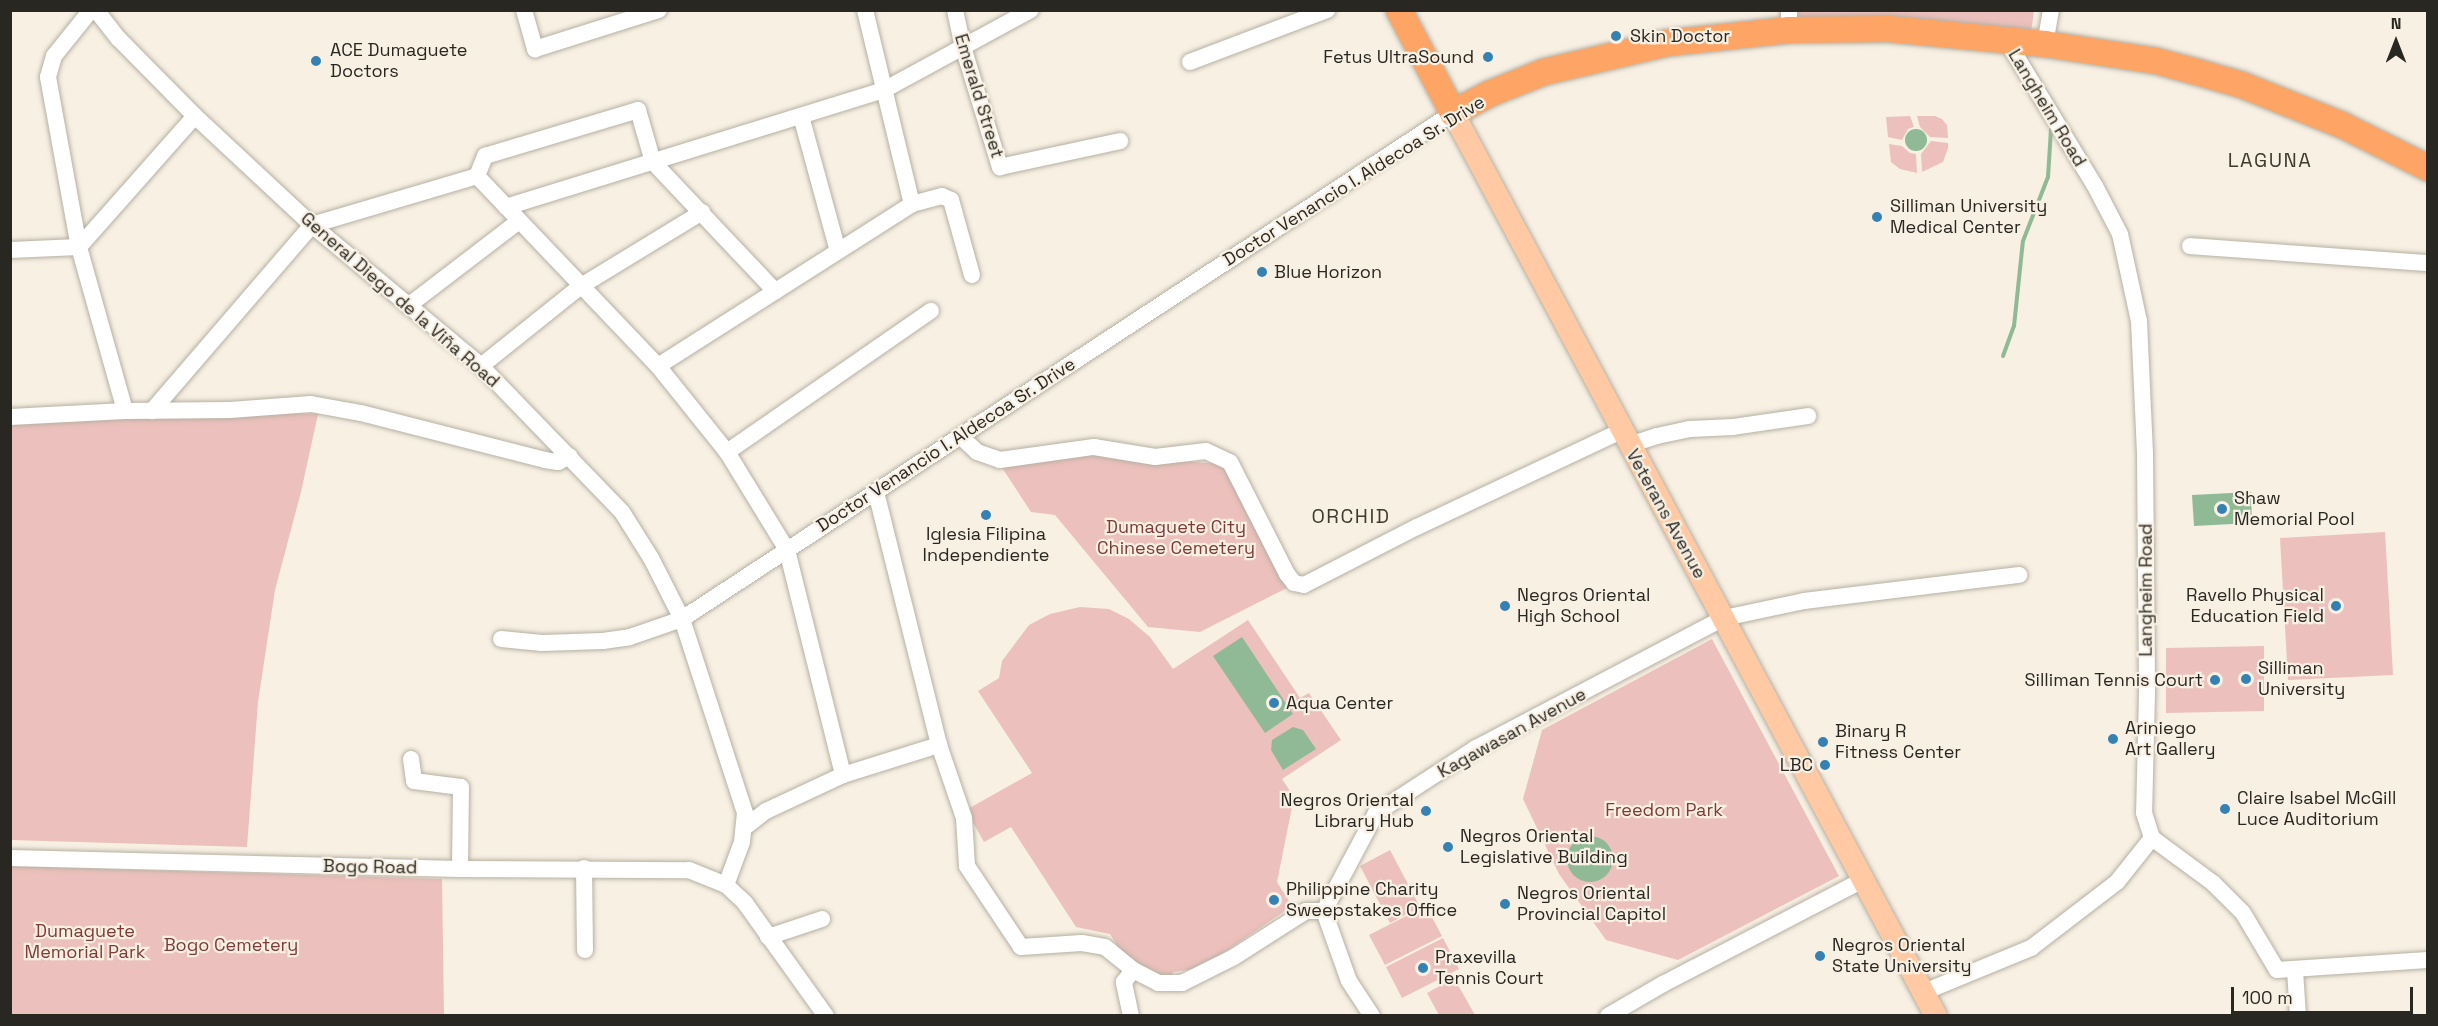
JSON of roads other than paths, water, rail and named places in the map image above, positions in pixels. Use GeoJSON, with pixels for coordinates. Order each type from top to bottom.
{"type":"FeatureCollection","features":[{"type":"Feature","properties":{"kind":"highway","name":"Veterans Avenue"},"geometry":{"type":"LineString","coordinates":[[1399,10],[1453,113]]}},
{"type":"Feature","properties":{"kind":"highway","name":"Doctor Venancio I. Aldecoa Sr. Drive"},"geometry":{"type":"LineString","coordinates":[[1453,113],[1514,83],[1584,61],[1789,20],[2005,38],[2156,61],[2242,85],[2342,125],[2427,168]]}},
{"type":"Feature","properties":{"kind":"main road","name":"Veterans Avenue"},"geometry":{"type":"LineString","coordinates":[[1453,113],[1936,1016]]}},
{"type":"Feature","properties":{"kind":"street"},"geometry":{"type":"LineString","coordinates":[[91,10],[54,56],[48,77],[79,248],[125,411]]}},
{"type":"Feature","properties":{"kind":"street","name":"General Diego de la Viña Road"},"geometry":{"type":"LineString","coordinates":[[96,10],[119,39],[195,116],[312,225],[481,366],[622,512],[651,558],[682,619],[746,813],[736,860],[726,885]]}},
{"type":"Feature","properties":{"kind":"street"},"geometry":{"type":"LineString","coordinates":[[524,10],[535,49],[659,10]]}},
{"type":"Feature","properties":{"kind":"street"},"geometry":{"type":"LineString","coordinates":[[865,10],[912,204]]}},
{"type":"Feature","properties":{"kind":"street","name":"Emerald Street"},"geometry":{"type":"LineString","coordinates":[[955,10],[963,47],[1000,167],[1120,141]]}},
{"type":"Feature","properties":{"kind":"street"},"geometry":{"type":"LineString","coordinates":[[506,207],[884,90],[1031,10]]}},
{"type":"Feature","properties":{"kind":"street"},"geometry":{"type":"LineString","coordinates":[[1190,62],[1328,10]]}},
{"type":"Feature","properties":{"kind":"street"},"geometry":{"type":"LineString","coordinates":[[2045,44],[2051,10]]}},
{"type":"Feature","properties":{"kind":"street","name":"Langheim Road"},"geometry":{"type":"LineString","coordinates":[[2005,38],[2095,186],[2120,234],[2139,321],[2145,455],[2147,693],[2144,813],[2152,838]]}},
{"type":"Feature","properties":{"kind":"street"},"geometry":{"type":"LineString","coordinates":[[477,176],[485,156],[638,110],[653,162],[776,291]]}},
{"type":"Feature","properties":{"kind":"street","name":"Doctor Venancio I. Aldecoa Sr. Drive"},"geometry":{"type":"LineString","coordinates":[[501,639],[542,643],[603,641],[630,637],[682,619],[1453,113]]}},
{"type":"Feature","properties":{"kind":"street"},"geometry":{"type":"LineString","coordinates":[[10,249],[79,248],[195,116]]}},
{"type":"Feature","properties":{"kind":"street"},"geometry":{"type":"LineString","coordinates":[[801,116],[838,251]]}},
{"type":"Feature","properties":{"kind":"street"},"geometry":{"type":"LineString","coordinates":[[152,411],[312,225],[477,176]]}},
{"type":"Feature","properties":{"kind":"street"},"geometry":{"type":"LineString","coordinates":[[477,176],[658,366],[728,452],[787,550],[843,775]]}},
{"type":"Feature","properties":{"kind":"street"},"geometry":{"type":"LineString","coordinates":[[658,366],[912,204],[942,196],[951,200],[972,275]]}},
{"type":"Feature","properties":{"kind":"street"},"geometry":{"type":"LineString","coordinates":[[481,366],[582,286],[702,212]]}},
{"type":"Feature","properties":{"kind":"street"},"geometry":{"type":"LineString","coordinates":[[408,306],[519,221]]}},
{"type":"Feature","properties":{"kind":"street"},"geometry":{"type":"LineString","coordinates":[[2190,246],[2427,263]]}},
{"type":"Feature","properties":{"kind":"street"},"geometry":{"type":"LineString","coordinates":[[728,452],[931,311]]}},
{"type":"Feature","properties":{"kind":"street"},"geometry":{"type":"LineString","coordinates":[[10,417],[319,405],[361,412],[545,460],[558,462],[570,456]]}},
{"type":"Feature","properties":{"kind":"street"},"geometry":{"type":"LineString","coordinates":[[960,436],[977,452],[1000,460],[1094,447],[1155,457],[1206,451],[1230,462],[1287,574],[1294,583],[1304,585],[1417,527],[1625,438],[1690,429],[1733,427],[1808,416]]}},
{"type":"Feature","properties":{"kind":"street"},"geometry":{"type":"LineString","coordinates":[[876,492],[939,745],[964,818],[967,866],[1021,947],[1082,943],[1105,947],[1133,970],[1158,982],[1182,982],[1234,957],[1306,911],[1324,911],[1349,981],[1372,1016]]}},
{"type":"Feature","properties":{"kind":"street","name":"Kagawasan Avenue"},"geometry":{"type":"LineString","coordinates":[[1324,911],[1376,813],[1476,748],[1724,618],[1804,601],[2019,575]]}},
{"type":"Feature","properties":{"kind":"street"},"geometry":{"type":"LineString","coordinates":[[744,828],[766,811],[843,775],[939,745]]}},
{"type":"Feature","properties":{"kind":"street"},"geometry":{"type":"LineString","coordinates":[[411,759],[414,781],[461,787],[460,869]]}},
{"type":"Feature","properties":{"kind":"street"},"geometry":{"type":"LineString","coordinates":[[1924,992],[2031,948],[2117,882],[2152,838],[2213,883],[2243,913],[2277,970],[2427,960]]}},
{"type":"Feature","properties":{"kind":"street","name":"Bogo Road"},"geometry":{"type":"LineString","coordinates":[[10,858],[460,869],[689,870],[726,885]]}},
{"type":"Feature","properties":{"kind":"street"},"geometry":{"type":"LineString","coordinates":[[584,868],[585,950]]}},
{"type":"Feature","properties":{"kind":"street"},"geometry":{"type":"LineString","coordinates":[[1608,1016],[1663,984],[1863,880]]}},
{"type":"Feature","properties":{"kind":"street"},"geometry":{"type":"LineString","coordinates":[[726,885],[745,903],[826,1016]]}},
{"type":"Feature","properties":{"kind":"street"},"geometry":{"type":"LineString","coordinates":[[768,937],[822,919]]}},
{"type":"Feature","properties":{"kind":"street"},"geometry":{"type":"LineString","coordinates":[[1131,1016],[1124,982],[1133,970]]}},
{"type":"Feature","properties":{"kind":"street"},"geometry":{"type":"LineString","coordinates":[[2295,970],[2298,1016]]}},
{"type":"Feature","properties":{"kind":"waterway"},"geometry":{"type":"LineString","coordinates":[[2003,356],[2014,326],[2023,241],[2048,177],[2051,129]]}},
{"type":"Feature","properties":{"kind":"place","name":"Skin Doctor"},"geometry":{"type":"Point","coordinates":[1616,36]}},
{"type":"Feature","properties":{"kind":"place","name":"Fetus UltraSound"},"geometry":{"type":"Point","coordinates":[1488,57]}},
{"type":"Feature","properties":{"kind":"place","name":"ACE Dumaguete Doctors"},"geometry":{"type":"Point","coordinates":[316,61]}},
{"type":"Feature","properties":{"kind":"place","name":"Silliman University Medical Center"},"geometry":{"type":"Point","coordinates":[1877,217]}},
{"type":"Feature","properties":{"kind":"place","name":"Blue Horizon"},"geometry":{"type":"Point","coordinates":[1262,272]}},
{"type":"Feature","properties":{"kind":"place","name":"Shaw Memorial Pool"},"geometry":{"type":"Point","coordinates":[2222,509]}},
{"type":"Feature","properties":{"kind":"place","name":"Iglesia Filipina Independiente"},"geometry":{"type":"Point","coordinates":[986,515]}},
{"type":"Feature","properties":{"kind":"place","name":"Negros Oriental High School"},"geometry":{"type":"Point","coordinates":[1505,606]}},
{"type":"Feature","properties":{"kind":"place","name":"Ravello Physical Education Field"},"geometry":{"type":"Point","coordinates":[2336,606]}},
{"type":"Feature","properties":{"kind":"place","name":"Silliman University"},"geometry":{"type":"Point","coordinates":[2246,679]}},
{"type":"Feature","properties":{"kind":"place","name":"Silliman Tennis Court"},"geometry":{"type":"Point","coordinates":[2215,680]}},
{"type":"Feature","properties":{"kind":"place","name":"Aqua Center"},"geometry":{"type":"Point","coordinates":[1274,703]}},
{"type":"Feature","properties":{"kind":"place","name":"Ariniego Art Gallery"},"geometry":{"type":"Point","coordinates":[2113,739]}},
{"type":"Feature","properties":{"kind":"place","name":"Binary R Fitness Center"},"geometry":{"type":"Point","coordinates":[1823,742]}},
{"type":"Feature","properties":{"kind":"place","name":"LBC"},"geometry":{"type":"Point","coordinates":[1825,765]}},
{"type":"Feature","properties":{"kind":"place","name":"Claire Isabel McGill Luce Auditorium"},"geometry":{"type":"Point","coordinates":[2225,809]}},
{"type":"Feature","properties":{"kind":"place","name":"Negros Oriental Library Hub"},"geometry":{"type":"Point","coordinates":[1426,811]}},
{"type":"Feature","properties":{"kind":"place","name":"Negros Oriental Legislative Building"},"geometry":{"type":"Point","coordinates":[1448,847]}},
{"type":"Feature","properties":{"kind":"place","name":"Philippine Charity Sweepstakes Office"},"geometry":{"type":"Point","coordinates":[1274,900]}},
{"type":"Feature","properties":{"kind":"place","name":"Negros Oriental Provincial Capitol"},"geometry":{"type":"Point","coordinates":[1505,904]}},
{"type":"Feature","properties":{"kind":"place","name":"Negros Oriental State University"},"geometry":{"type":"Point","coordinates":[1820,956]}},
{"type":"Feature","properties":{"kind":"place","name":"Praxevilla Tennis Court"},"geometry":{"type":"Point","coordinates":[1423,968]}},
{"type":"Feature","properties":{"kind":"district","name":"LAGUNA"},"geometry":{"type":"Point","coordinates":[2270,160]}},
{"type":"Feature","properties":{"kind":"district","name":"ORCHID"},"geometry":{"type":"Point","coordinates":[1351,516]}},
{"type":"Feature","properties":{"kind":"park label","name":"Dumaguete City Chinese Cemetery"},"geometry":{"type":"Point","coordinates":[1176,538]}},
{"type":"Feature","properties":{"kind":"park label","name":"Freedom Park"},"geometry":{"type":"Point","coordinates":[1664,810]}},
{"type":"Feature","properties":{"kind":"park label","name":"Dumaguete Memorial Park"},"geometry":{"type":"Point","coordinates":[85,942]}},
{"type":"Feature","properties":{"kind":"park label","name":"Bogo Cemetery"},"geometry":{"type":"Point","coordinates":[231,945]}}]}
